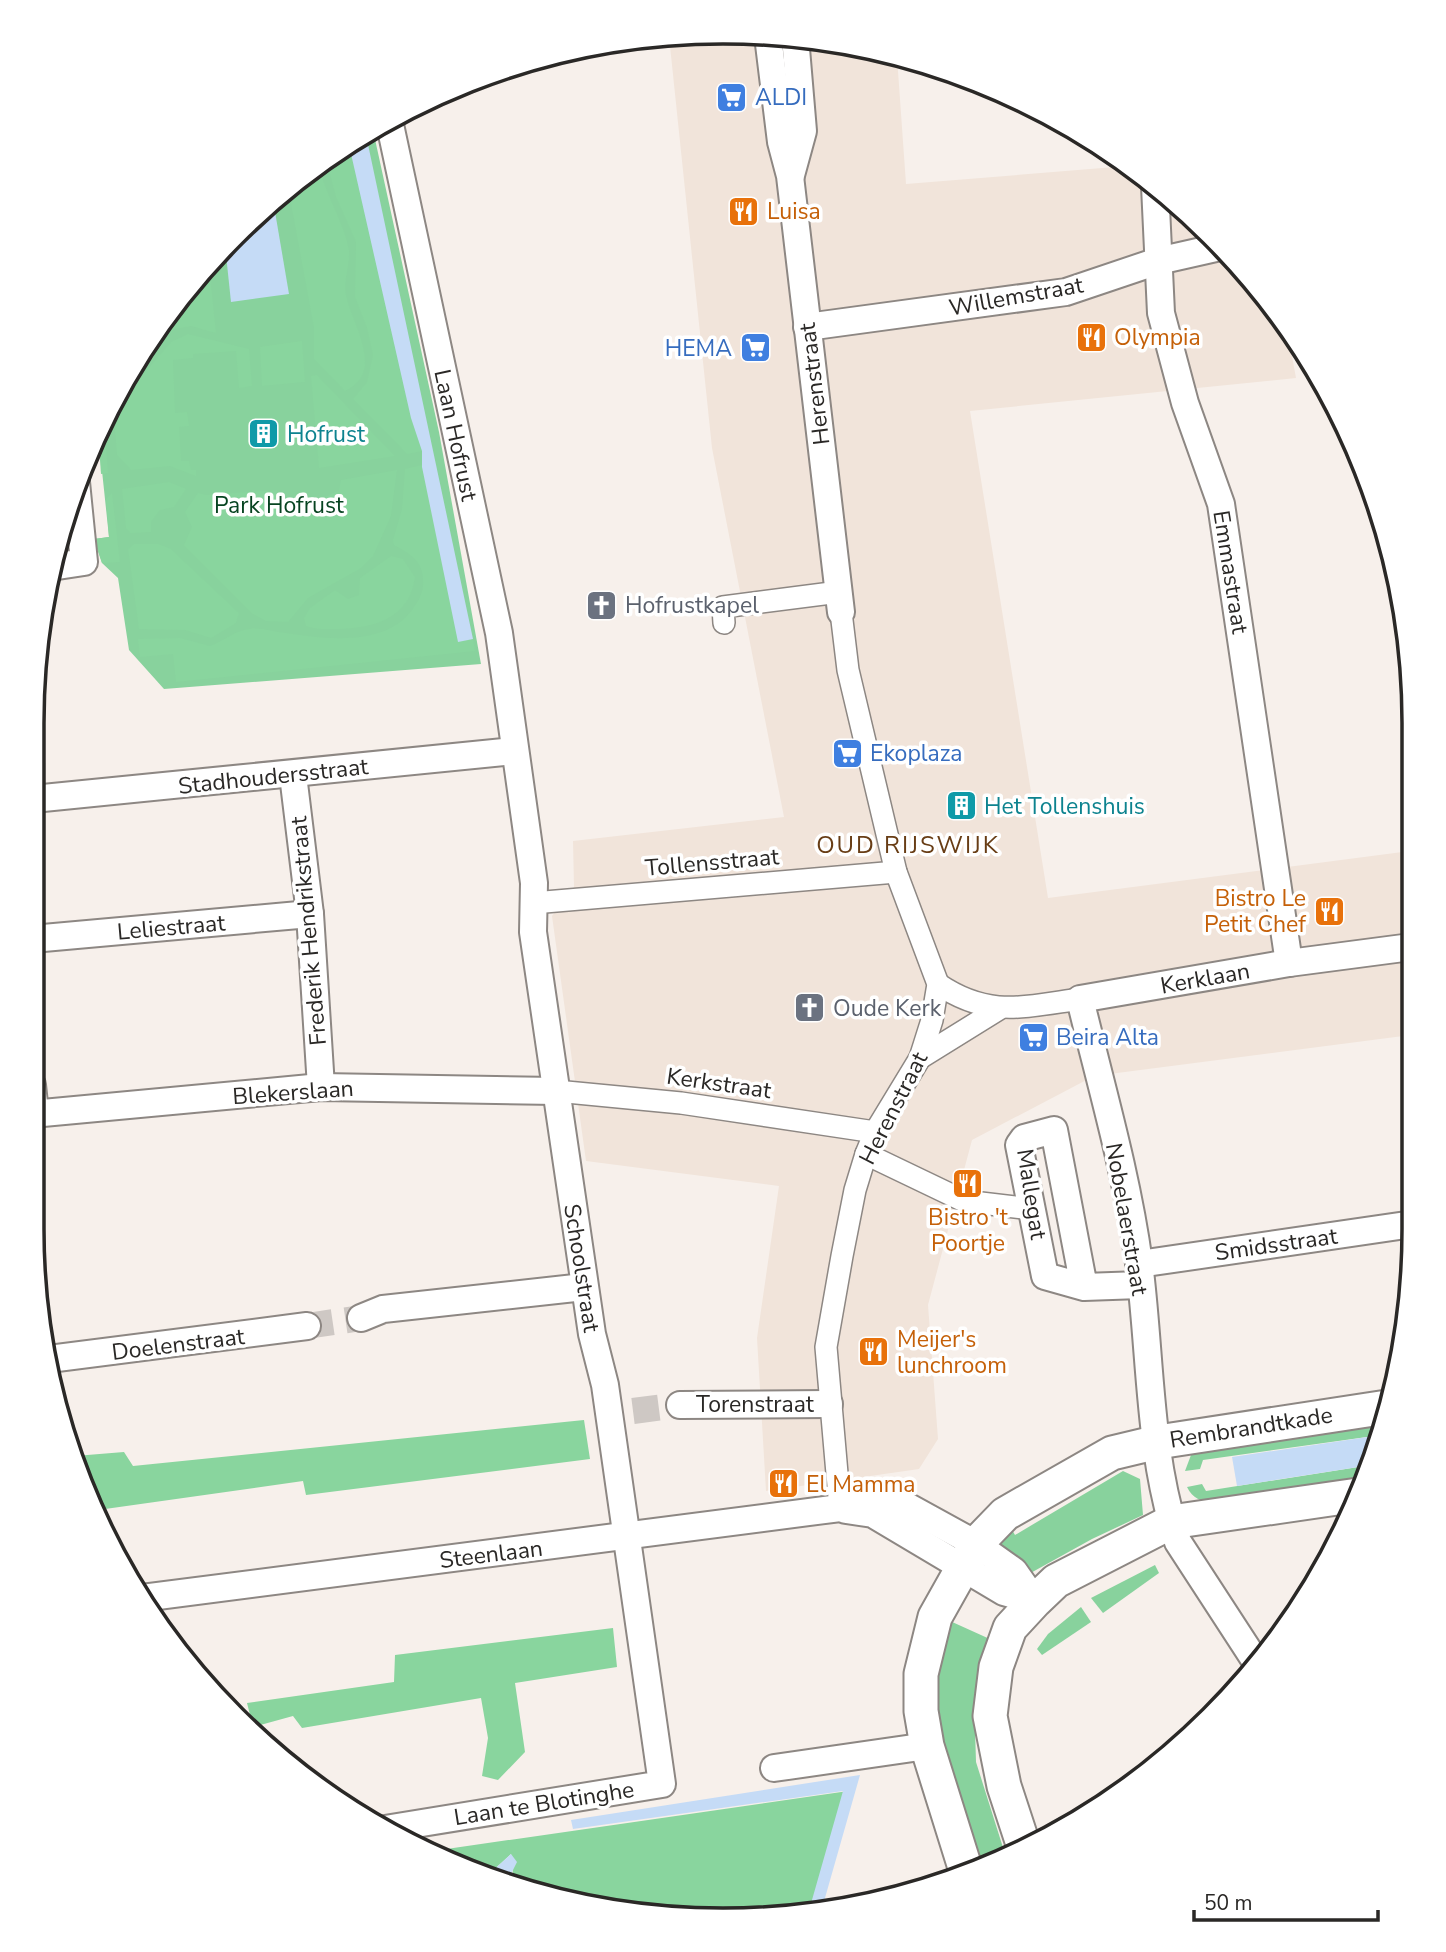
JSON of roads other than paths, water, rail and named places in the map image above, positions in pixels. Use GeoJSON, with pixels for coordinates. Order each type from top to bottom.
{"type":"FeatureCollection","features":[{"type":"Feature","properties":{"kind":"street","name":"Herenstraat"},"geometry":{"type":"LineString","coordinates":[[769,45],[781,142],[790,176],[848,670],[896,872],[938,984],[932,1020],[920,1058],[875,1132],[855,1190],[826,1347],[840,1508]]}},
{"type":"Feature","properties":{"kind":"street","name":"Herenstraat"},"geometry":{"type":"LineString","coordinates":[[790,176],[803,131],[796,48]]}},
{"type":"Feature","properties":{"kind":"street","name":"Laan Hofrust"},"geometry":{"type":"LineString","coordinates":[[391,131],[499,632],[514,751]]}},
{"type":"Feature","properties":{"kind":"street","name":"Emmastraat"},"geometry":{"type":"LineString","coordinates":[[1156,199],[1161,313],[1185,402],[1221,504],[1289,963]]}},
{"type":"Feature","properties":{"kind":"street","name":"Willemstraat"},"geometry":{"type":"LineString","coordinates":[[807,327],[1066,292],[1158,261],[1209,249]]}},
{"type":"Feature","properties":{"kind":"street"},"geometry":{"type":"LineString","coordinates":[[63,565],[84,562],[79,508]]}},
{"type":"Feature","properties":{"kind":"street"},"geometry":{"type":"LineString","coordinates":[[724,623],[723,607],[840,602]]}},
{"type":"Feature","properties":{"kind":"street","name":"Stadhoudersstraat"},"geometry":{"type":"LineString","coordinates":[[44,798],[514,751]]}},
{"type":"Feature","properties":{"kind":"street","name":"Schoolstraat"},"geometry":{"type":"LineString","coordinates":[[514,751],[534,883],[533,932],[584,1287],[621,1412],[626,1536],[662,1784]]}},
{"type":"Feature","properties":{"kind":"street","name":"Frederik Hendrikstraat"},"geometry":{"type":"LineString","coordinates":[[293,775],[310,914],[321,1087]]}},
{"type":"Feature","properties":{"kind":"street","name":"Tollensstraat"},"geometry":{"type":"LineString","coordinates":[[533,904],[896,872]]}},
{"type":"Feature","properties":{"kind":"street","name":"Leliestraat"},"geometry":{"type":"LineString","coordinates":[[44,938],[310,914]]}},
{"type":"Feature","properties":{"kind":"street","name":"Kerklaan"},"geometry":{"type":"LineString","coordinates":[[938,984],[961,1000],[999,1009],[1080,999],[1289,963],[1402,948]]}},
{"type":"Feature","properties":{"kind":"street","name":"Nobelaerstraat"},"geometry":{"type":"LineString","coordinates":[[1080,999],[1124,1180],[1140,1275],[1158,1442],[1171,1522],[1178,1542],[1252,1655]]}},
{"type":"Feature","properties":{"kind":"street","name":"Kerklaan"},"geometry":{"type":"LineString","coordinates":[[920,1058],[999,1009]]}},
{"type":"Feature","properties":{"kind":"street","name":"Blekerslaan"},"geometry":{"type":"LineString","coordinates":[[44,1113],[321,1087],[556,1091]]}},
{"type":"Feature","properties":{"kind":"street","name":"Kerkstraat"},"geometry":{"type":"LineString","coordinates":[[556,1091],[681,1103],[875,1132]]}},
{"type":"Feature","properties":{"kind":"street","name":"Mallegat"},"geometry":{"type":"LineString","coordinates":[[1084,1287],[1054,1130],[1024,1138],[1019,1145],[1045,1276],[1084,1287],[1140,1275]]}},
{"type":"Feature","properties":{"kind":"street"},"geometry":{"type":"LineString","coordinates":[[866,1154],[964,1201],[1032,1209]]}},
{"type":"Feature","properties":{"kind":"street","name":"Smidsstraat"},"geometry":{"type":"LineString","coordinates":[[1140,1275],[1402,1226]]}},
{"type":"Feature","properties":{"kind":"street"},"geometry":{"type":"LineString","coordinates":[[361,1318],[383,1309],[584,1287]]}},
{"type":"Feature","properties":{"kind":"street","name":"Doelenstraat"},"geometry":{"type":"LineString","coordinates":[[56,1358],[307,1326]]}},
{"type":"Feature","properties":{"kind":"street","name":"Torenstraat"},"geometry":{"type":"LineString","coordinates":[[680,1405],[829,1404]]}},
{"type":"Feature","properties":{"kind":"street","name":"Rembrandtkade"},"geometry":{"type":"LineString","coordinates":[[964,1864],[927,1746],[921,1712],[925,1655],[935,1617],[969,1554],[1005,1514],[1112,1453],[1158,1442],[1378,1408]]}},
{"type":"Feature","properties":{"kind":"street"},"geometry":{"type":"LineString","coordinates":[[1021,1839],[1004,1786],[990,1716],[996,1667],[1010,1628],[1035,1601],[1056,1581],[1171,1522],[1347,1497]]}},
{"type":"Feature","properties":{"kind":"street","name":"Steenlaan"},"geometry":{"type":"LineString","coordinates":[[152,1597],[840,1508],[877,1499],[892,1499],[969,1554],[1014,1570],[1035,1601]]}},
{"type":"Feature","properties":{"kind":"street"},"geometry":{"type":"LineString","coordinates":[[774,1768],[927,1746]]}},
{"type":"Feature","properties":{"kind":"street","name":"Laan te Blotinghe"},"geometry":{"type":"LineString","coordinates":[[401,1826],[662,1784]]}},
{"type":"Feature","properties":{"kind":"water"},"geometry":{"type":"Polygon","coordinates":[[[368,144],[473,639],[458,642],[422,467],[422,451],[411,418],[351,155],[368,144]]]}},
{"type":"Feature","properties":{"kind":"water"},"geometry":{"type":"Polygon","coordinates":[[[275,212],[289,294],[231,302],[227,260],[275,212]]]}},
{"type":"Feature","properties":{"kind":"water"},"geometry":{"type":"Polygon","coordinates":[[[1369,1437],[1359,1467],[1237,1486],[1232,1457],[1369,1437]]]}},
{"type":"Feature","properties":{"kind":"water"},"geometry":{"type":"Polygon","coordinates":[[[860,1775],[824,1900],[812,1902],[843,1791],[573,1829],[571,1820],[860,1775]]]}},
{"type":"Feature","properties":{"kind":"water"},"geometry":{"type":"Polygon","coordinates":[[[511,1854],[517,1862],[511,1874],[495,1868],[511,1854]]]}},
{"type":"Feature","properties":{"kind":"tunnel"},"geometry":{"type":"LineString","coordinates":[[307,1326],[361,1318]]}},
{"type":"Feature","properties":{"kind":"tunnel"},"geometry":{"type":"LineString","coordinates":[[633,1411],[680,1405]]}},
{"type":"Feature","properties":{"kind":"place","name":"ALDI"},"geometry":{"type":"Point","coordinates":[732,97]}},
{"type":"Feature","properties":{"kind":"place","name":"Luisa"},"geometry":{"type":"Point","coordinates":[744,211]}},
{"type":"Feature","properties":{"kind":"place","name":"Olympia"},"geometry":{"type":"Point","coordinates":[1091,337]}},
{"type":"Feature","properties":{"kind":"place","name":"HEMA"},"geometry":{"type":"Point","coordinates":[755,348]}},
{"type":"Feature","properties":{"kind":"place","name":"Hofrust"},"geometry":{"type":"Point","coordinates":[264,434]}},
{"type":"Feature","properties":{"kind":"place","name":"Hofrustkapel"},"geometry":{"type":"Point","coordinates":[602,605]}},
{"type":"Feature","properties":{"kind":"place","name":"Ekoplaza"},"geometry":{"type":"Point","coordinates":[847,753]}},
{"type":"Feature","properties":{"kind":"place","name":"Het Tollenshuis"},"geometry":{"type":"Point","coordinates":[961,806]}},
{"type":"Feature","properties":{"kind":"place","name":"Bistro Le Petit Chef"},"geometry":{"type":"Point","coordinates":[1329,911]}},
{"type":"Feature","properties":{"kind":"place","name":"Oude Kerk"},"geometry":{"type":"Point","coordinates":[810,1008]}},
{"type":"Feature","properties":{"kind":"place","name":"Beira Alta"},"geometry":{"type":"Point","coordinates":[1033,1037]}},
{"type":"Feature","properties":{"kind":"place","name":"Bistro 't Poortje"},"geometry":{"type":"Point","coordinates":[968,1183]}},
{"type":"Feature","properties":{"kind":"place","name":"Meijer's lunchroom"},"geometry":{"type":"Point","coordinates":[874,1352]}},
{"type":"Feature","properties":{"kind":"place","name":"El Mamma"},"geometry":{"type":"Point","coordinates":[783,1484]}},
{"type":"Feature","properties":{"kind":"district","name":"OUD RIJSWIJK"},"geometry":{"type":"Point","coordinates":[908,845]}},
{"type":"Feature","properties":{"kind":"park label","name":"Park Hofrust"},"geometry":{"type":"Point","coordinates":[279,505]}}]}
